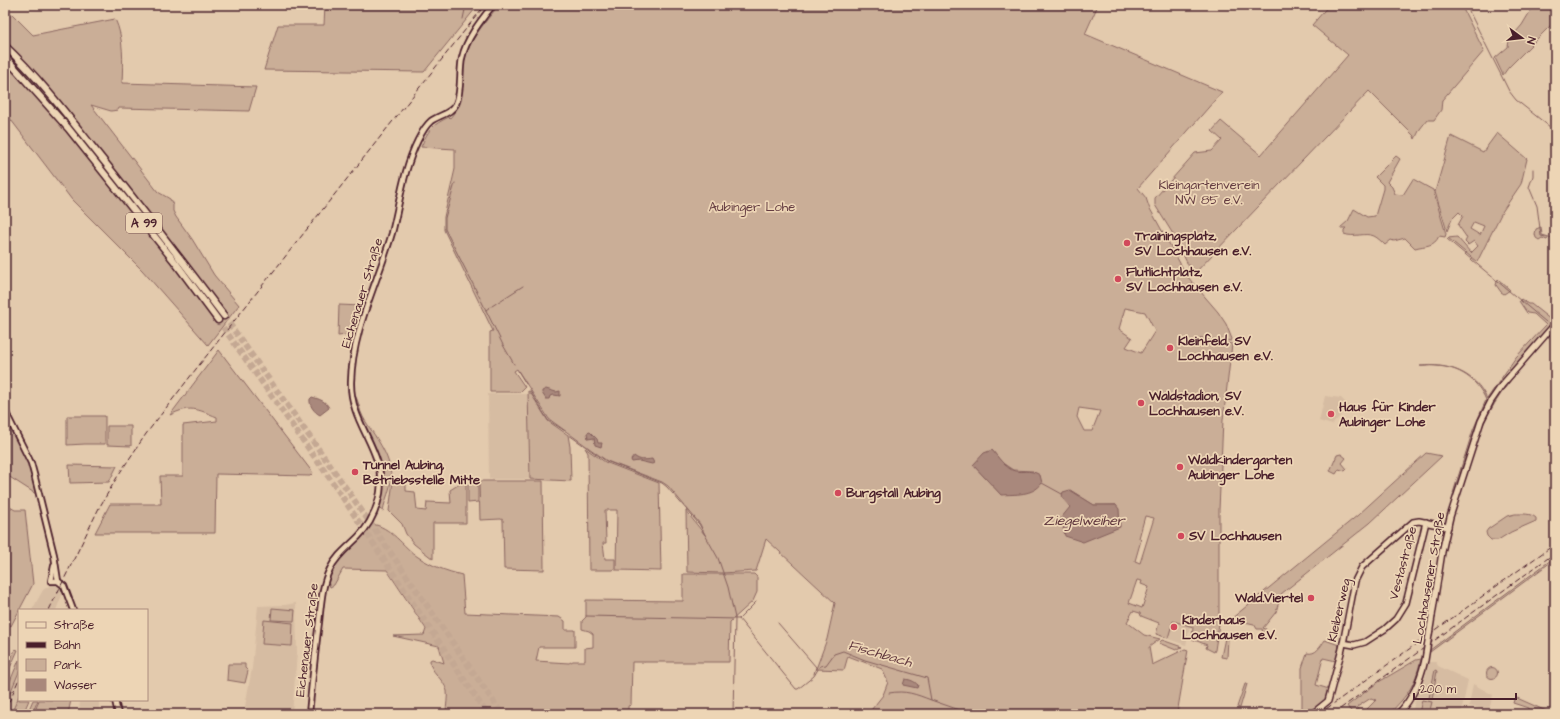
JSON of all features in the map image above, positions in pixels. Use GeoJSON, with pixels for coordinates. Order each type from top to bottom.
{"type":"FeatureCollection","features":[{"type":"Feature","properties":{"kind":"highway","name":"A 99"},"geometry":{"type":"LineString","coordinates":[[5,46],[36,78],[134,198],[224,316]]}},
{"type":"Feature","properties":{"kind":"highway","name":"A 99"},"geometry":{"type":"LineString","coordinates":[[5,57],[61,119],[175,262],[218,320]]}},
{"type":"Feature","properties":{"kind":"main road","name":"Lochhausener Straße"},"geometry":{"type":"LineString","coordinates":[[1398,714],[1409,701],[1417,688],[1425,660],[1442,552],[1477,431],[1487,409],[1502,385],[1555,324]]}},
{"type":"Feature","properties":{"kind":"main road","name":"Kleiberweg"},"geometry":{"type":"LineString","coordinates":[[1312,714],[1328,701],[1343,643],[1356,580],[1362,567],[1413,522],[1419,520],[1426,522]]}},
{"type":"Feature","properties":{"kind":"main road"},"geometry":{"type":"LineString","coordinates":[[1426,522],[1448,527]]}},
{"type":"Feature","properties":{"kind":"main road","name":"Vestastraße"},"geometry":{"type":"LineString","coordinates":[[1343,643],[1354,645],[1365,642],[1385,629],[1396,619],[1406,603],[1426,522]]}},
{"type":"Feature","properties":{"kind":"main road"},"geometry":{"type":"LineString","coordinates":[[939,714],[952,714]]}},
{"type":"Feature","properties":{"kind":"street","name":"Eichenauer Straße"},"geometry":{"type":"LineString","coordinates":[[309,714],[320,607],[326,576],[337,558],[362,532],[371,519],[378,502],[380,490],[380,477],[377,458],[359,422],[355,412],[352,396],[352,368],[363,319],[392,234],[404,178],[412,154],[428,124],[436,118],[450,112],[456,104],[463,54],[470,40],[493,5]]}},
{"type":"Feature","properties":{"kind":"street"},"geometry":{"type":"LineString","coordinates":[[5,411],[31,463],[54,555],[51,581],[58,581]]}},
{"type":"Feature","properties":{"kind":"street"},"geometry":{"type":"LineString","coordinates":[[54,563],[58,581],[64,586],[73,609]]}},
{"type":"Feature","properties":{"kind":"street"},"geometry":{"type":"LineString","coordinates":[[115,701],[118,714]]}},
{"type":"Feature","properties":{"kind":"shaded area"},"geometry":{"type":"Polygon","coordinates":[[[488,394],[528,394],[530,479],[489,479],[488,394]]]}},
{"type":"Feature","properties":{"kind":"shaded area","name":"Haus für Kinder Aubinger Lohe"},"geometry":{"type":"Polygon","coordinates":[[[1325,396],[1341,398],[1349,406],[1332,425],[1319,421],[1325,396]]]}},
{"type":"Feature","properties":{"kind":"shaded area"},"geometry":{"type":"Polygon","coordinates":[[[52,584],[59,585],[64,590],[56,609],[33,609],[43,590],[52,584]]]}},
{"type":"Feature","properties":{"kind":"shaded area"},"geometry":{"type":"Polygon","coordinates":[[[296,603],[297,653],[292,714],[254,714],[244,712],[252,668],[258,606],[296,603]]]}},
{"type":"Feature","properties":{"kind":"shaded area","name":"Kinderhaus Lochhausen e.V."},"geometry":{"type":"Polygon","coordinates":[[[1164,610],[1183,614],[1190,626],[1186,645],[1156,635],[1164,610]]]}},
{"type":"Feature","properties":{"kind":"shaded area"},"geometry":{"type":"Polygon","coordinates":[[[1428,662],[1436,662],[1438,666],[1468,680],[1461,714],[1412,714],[1415,700],[1426,675],[1428,662]]]}},
{"type":"Feature","properties":{"kind":"shaded area"},"geometry":{"type":"Polygon","coordinates":[[[18,674],[18,698],[11,714],[5,714],[5,705],[18,674]]]}},
{"type":"Feature","properties":{"kind":"shaded area"},"geometry":{"type":"Polygon","coordinates":[[[1473,684],[1493,695],[1489,710],[1469,706],[1473,684]]]}},
{"type":"Feature","properties":{"kind":"shaded area"},"geometry":{"type":"Polygon","coordinates":[[[80,701],[99,701],[99,714],[79,714],[80,701]]]}},
{"type":"Feature","properties":{"kind":"green space"},"geometry":{"type":"Polygon","coordinates":[[[325,5],[476,5],[475,9],[424,72],[264,70],[278,25],[324,25],[325,5]]]}},
{"type":"Feature","properties":{"kind":"green space","name":"Aubinger Lohe"},"geometry":{"type":"Polygon","coordinates":[[[499,5],[1098,5],[1085,34],[1222,92],[1138,188],[1146,198],[1149,207],[1187,276],[1218,312],[1226,324],[1232,339],[1231,341],[1200,338],[1232,344],[1223,420],[1219,510],[1219,624],[1215,650],[1214,652],[1206,648],[1207,645],[1192,639],[1193,627],[1173,621],[1168,638],[1156,634],[1159,623],[1141,616],[1140,613],[1133,611],[1127,622],[1144,635],[1160,639],[1149,647],[1152,665],[1185,649],[1188,650],[1177,714],[965,714],[952,711],[921,714],[868,714],[883,695],[888,682],[882,669],[848,656],[844,670],[816,669],[827,639],[835,603],[766,539],[756,571],[722,573],[687,572],[686,511],[705,535],[700,524],[668,486],[662,482],[607,461],[549,419],[517,369],[514,371],[525,387],[520,392],[490,392],[490,332],[493,331],[444,230],[444,217],[455,169],[455,149],[421,147],[431,129],[443,120],[449,117],[450,118],[455,112],[458,104],[465,56],[475,36],[499,5]],[[1125,308],[1119,329],[1132,338],[1126,347],[1141,353],[1155,331],[1145,312],[1125,308]],[[1079,408],[1077,417],[1084,431],[1092,431],[1100,411],[1079,408]],[[992,450],[973,465],[1001,494],[1033,471],[1013,470],[1001,462],[992,450]],[[1070,490],[1067,502],[1070,507],[1116,505],[1094,505],[1070,490]],[[1145,516],[1139,538],[1141,540],[1135,561],[1140,563],[1154,518],[1145,516]],[[1137,580],[1129,603],[1142,608],[1149,587],[1141,584],[1142,581],[1137,580]]]}},
{"type":"Feature","properties":{"kind":"green space","name":"Kleingartenverein NW 85 e.V."},"geometry":{"type":"Polygon","coordinates":[[[1329,5],[1461,5],[1484,51],[1442,100],[1441,110],[1434,120],[1427,120],[1415,139],[1414,136],[1369,91],[1193,275],[1173,234],[1155,205],[1155,198],[1195,153],[1212,151],[1222,140],[1212,131],[1221,121],[1261,155],[1348,55],[1312,25],[1329,5]]]}},
{"type":"Feature","properties":{"kind":"green space"},"geometry":{"type":"Polygon","coordinates":[[[1534,5],[1555,5],[1555,21],[1508,68],[1503,75],[1495,58],[1508,47],[1509,40],[1522,25],[1534,5]]]}},
{"type":"Feature","properties":{"kind":"green space"},"geometry":{"type":"Polygon","coordinates":[[[5,7],[33,35],[115,19],[120,34],[123,59],[122,83],[256,87],[249,111],[119,108],[118,110],[111,111],[91,105],[158,192],[170,199],[176,217],[192,239],[214,275],[239,305],[208,345],[142,270],[72,200],[5,112],[5,7]]]}},
{"type":"Feature","properties":{"kind":"green space"},"geometry":{"type":"Polygon","coordinates":[[[1497,133],[1527,159],[1521,184],[1502,212],[1477,262],[1448,238],[1457,237],[1471,253],[1478,246],[1474,241],[1468,245],[1465,242],[1467,238],[1458,225],[1463,216],[1459,212],[1452,219],[1447,231],[1435,192],[1451,136],[1483,152],[1497,133]],[[1474,222],[1470,229],[1480,235],[1484,226],[1474,222]]]}},
{"type":"Feature","properties":{"kind":"green space"},"geometry":{"type":"Polygon","coordinates":[[[1396,156],[1400,159],[1387,182],[1392,187],[1395,194],[1403,195],[1413,179],[1433,190],[1446,234],[1445,237],[1439,236],[1432,244],[1415,248],[1405,238],[1394,241],[1391,240],[1385,245],[1374,236],[1348,235],[1344,234],[1344,230],[1346,228],[1340,228],[1348,221],[1354,209],[1367,217],[1375,216],[1383,185],[1375,177],[1396,156]]]}},
{"type":"Feature","properties":{"kind":"green space"},"geometry":{"type":"Polygon","coordinates":[[[1541,227],[1542,235],[1549,237],[1547,240],[1542,238],[1539,240],[1536,238],[1536,229],[1541,227]]]}},
{"type":"Feature","properties":{"kind":"green space"},"geometry":{"type":"Polygon","coordinates":[[[1498,279],[1510,290],[1504,294],[1501,292],[1496,285],[1498,279]]]}},
{"type":"Feature","properties":{"kind":"green space"},"geometry":{"type":"Polygon","coordinates":[[[1521,299],[1528,304],[1531,304],[1551,320],[1555,316],[1555,328],[1519,370],[1495,403],[1479,433],[1461,491],[1453,493],[1473,430],[1486,400],[1478,386],[1460,372],[1444,367],[1420,366],[1430,365],[1441,366],[1460,371],[1475,382],[1482,390],[1487,399],[1516,357],[1546,325],[1534,314],[1527,313],[1519,301],[1521,299]]]}},
{"type":"Feature","properties":{"kind":"green space"},"geometry":{"type":"Polygon","coordinates":[[[339,305],[362,306],[354,334],[338,336],[339,305]]]}},
{"type":"Feature","properties":{"kind":"green space"},"geometry":{"type":"Polygon","coordinates":[[[219,350],[313,473],[310,476],[216,474],[215,533],[95,533],[110,504],[161,504],[160,476],[183,476],[183,425],[217,421],[217,417],[194,409],[183,410],[170,415],[219,350]]]}},
{"type":"Feature","properties":{"kind":"green space"},"geometry":{"type":"Polygon","coordinates":[[[528,391],[548,421],[568,435],[570,447],[571,481],[530,479],[528,391]]]}},
{"type":"Feature","properties":{"kind":"green space"},"geometry":{"type":"Polygon","coordinates":[[[354,394],[363,417],[385,453],[390,469],[391,482],[383,511],[378,508],[382,479],[380,461],[361,421],[355,403],[354,394]]]}},
{"type":"Feature","properties":{"kind":"green space"},"geometry":{"type":"Polygon","coordinates":[[[67,416],[105,416],[105,444],[67,445],[67,416]]]}},
{"type":"Feature","properties":{"kind":"green space"},"geometry":{"type":"Polygon","coordinates":[[[5,422],[7,422],[31,468],[36,494],[5,474],[5,422]]]}},
{"type":"Feature","properties":{"kind":"green space"},"geometry":{"type":"Polygon","coordinates":[[[107,426],[131,426],[131,446],[107,445],[107,426]]]}},
{"type":"Feature","properties":{"kind":"green space"},"geometry":{"type":"Polygon","coordinates":[[[585,448],[605,462],[659,483],[661,571],[616,570],[617,510],[605,510],[606,543],[603,543],[605,559],[615,559],[615,568],[612,570],[589,570],[588,453],[585,448]]]}},
{"type":"Feature","properties":{"kind":"green space"},"geometry":{"type":"Polygon","coordinates":[[[1426,453],[1442,456],[1370,523],[1281,594],[1276,612],[1263,628],[1266,629],[1266,633],[1263,633],[1262,629],[1257,629],[1254,624],[1231,619],[1358,515],[1426,453]]]}},
{"type":"Feature","properties":{"kind":"green space"},"geometry":{"type":"Polygon","coordinates":[[[1341,454],[1346,458],[1342,463],[1347,469],[1345,471],[1339,469],[1336,474],[1330,471],[1337,455],[1341,454]]]}},
{"type":"Feature","properties":{"kind":"green space"},"geometry":{"type":"Polygon","coordinates":[[[69,465],[117,466],[109,482],[70,483],[69,465]]]}},
{"type":"Feature","properties":{"kind":"green space"},"geometry":{"type":"Polygon","coordinates":[[[406,480],[406,491],[415,492],[417,510],[426,511],[427,502],[451,503],[450,490],[466,480],[466,523],[433,523],[433,559],[414,544],[406,534],[402,524],[389,511],[393,481],[406,480]]]}},
{"type":"Feature","properties":{"kind":"green space"},"geometry":{"type":"Polygon","coordinates":[[[479,481],[543,481],[544,570],[504,569],[503,520],[480,520],[479,481]]]}},
{"type":"Feature","properties":{"kind":"green space"},"geometry":{"type":"Polygon","coordinates":[[[468,483],[478,483],[478,502],[468,503],[468,483]]]}},
{"type":"Feature","properties":{"kind":"green space"},"geometry":{"type":"Polygon","coordinates":[[[5,504],[15,510],[25,510],[33,584],[20,609],[18,609],[18,613],[11,626],[5,622],[5,504]]]}},
{"type":"Feature","properties":{"kind":"green space"},"geometry":{"type":"Polygon","coordinates":[[[1515,514],[1532,515],[1536,518],[1536,521],[1511,532],[1498,540],[1491,540],[1487,536],[1486,532],[1488,529],[1507,516],[1515,514]]]}},
{"type":"Feature","properties":{"kind":"green space"},"geometry":{"type":"Polygon","coordinates":[[[371,524],[391,533],[412,553],[423,560],[439,568],[462,575],[465,613],[559,617],[565,621],[565,630],[575,630],[575,647],[539,647],[536,661],[569,663],[573,661],[585,661],[585,648],[593,647],[593,634],[582,629],[582,621],[586,617],[586,600],[683,601],[683,574],[754,574],[757,577],[757,592],[753,601],[730,622],[729,662],[632,662],[631,705],[628,706],[628,714],[449,714],[446,713],[447,691],[430,664],[430,660],[432,659],[444,663],[439,646],[393,636],[424,635],[426,629],[387,570],[343,569],[334,585],[330,587],[328,582],[332,571],[340,559],[371,524]]]}},
{"type":"Feature","properties":{"kind":"green space"},"geometry":{"type":"Polygon","coordinates":[[[1555,557],[1555,559],[1430,652],[1430,650],[1555,557]]]}},
{"type":"Feature","properties":{"kind":"green space"},"geometry":{"type":"Polygon","coordinates":[[[272,608],[295,610],[294,621],[271,620],[272,608]]]}},
{"type":"Feature","properties":{"kind":"green space"},"geometry":{"type":"Polygon","coordinates":[[[264,620],[293,623],[292,646],[262,644],[264,620]]]}},
{"type":"Feature","properties":{"kind":"green space"},"geometry":{"type":"Polygon","coordinates":[[[1226,633],[1231,634],[1231,637],[1228,638],[1227,658],[1221,657],[1226,633]]]}},
{"type":"Feature","properties":{"kind":"green space"},"geometry":{"type":"Polygon","coordinates":[[[1162,640],[1182,647],[1176,650],[1159,643],[1162,640]]]}},
{"type":"Feature","properties":{"kind":"green space"},"geometry":{"type":"Polygon","coordinates":[[[1325,640],[1339,645],[1336,661],[1323,658],[1316,685],[1329,689],[1326,700],[1309,714],[1305,714],[1302,710],[1302,668],[1307,653],[1315,652],[1325,640]]]}},
{"type":"Feature","properties":{"kind":"green space"},"geometry":{"type":"Polygon","coordinates":[[[15,649],[18,650],[5,679],[5,676],[15,649]]]}},
{"type":"Feature","properties":{"kind":"green space"},"geometry":{"type":"Polygon","coordinates":[[[1421,659],[1410,689],[1390,713],[1369,714],[1367,709],[1376,700],[1371,698],[1357,707],[1360,712],[1359,714],[1353,714],[1347,706],[1377,683],[1416,660],[1421,659]]]}},
{"type":"Feature","properties":{"kind":"green space"},"geometry":{"type":"Polygon","coordinates":[[[18,662],[18,674],[5,705],[5,693],[18,662]]]}},
{"type":"Feature","properties":{"kind":"green space"},"geometry":{"type":"Polygon","coordinates":[[[228,664],[245,664],[245,668],[248,671],[245,683],[227,680],[228,664]]]}},
{"type":"Feature","properties":{"kind":"green space"},"geometry":{"type":"Polygon","coordinates":[[[1492,667],[1496,669],[1498,673],[1496,677],[1492,679],[1488,677],[1486,673],[1488,669],[1492,667]]]}},
{"type":"Feature","properties":{"kind":"green space"},"geometry":{"type":"Polygon","coordinates":[[[1435,670],[1437,671],[1432,699],[1429,698],[1435,670]]]}},
{"type":"Feature","properties":{"kind":"green space"},"geometry":{"type":"Polygon","coordinates":[[[1245,684],[1247,684],[1240,708],[1237,707],[1245,684]]]}},
{"type":"Feature","properties":{"kind":"green space"},"geometry":{"type":"Polygon","coordinates":[[[18,698],[18,701],[29,701],[23,714],[11,714],[18,698]]]}},
{"type":"Feature","properties":{"kind":"green space"},"geometry":{"type":"Polygon","coordinates":[[[1517,698],[1553,714],[1528,713],[1528,708],[1513,703],[1517,698]]]}},
{"type":"Feature","properties":{"kind":"green space"},"geometry":{"type":"Polygon","coordinates":[[[1422,700],[1432,702],[1429,714],[1419,713],[1422,700]]]}},
{"type":"Feature","properties":{"kind":"green space"},"geometry":{"type":"Polygon","coordinates":[[[33,701],[38,701],[32,714],[27,714],[33,701]]]}},
{"type":"Feature","properties":{"kind":"green space"},"geometry":{"type":"Polygon","coordinates":[[[39,701],[71,701],[68,714],[34,714],[39,701]]]}},
{"type":"Feature","properties":{"kind":"water"},"geometry":{"type":"Polygon","coordinates":[[[546,389],[556,392],[560,391],[560,396],[554,395],[550,396],[549,399],[546,399],[542,391],[546,389]]]}},
{"type":"Feature","properties":{"kind":"water"},"geometry":{"type":"Polygon","coordinates":[[[312,397],[324,402],[329,408],[320,415],[318,414],[310,404],[310,399],[312,397]]]}},
{"type":"Feature","properties":{"kind":"water"},"geometry":{"type":"Polygon","coordinates":[[[590,432],[597,439],[598,443],[602,443],[601,447],[595,445],[594,438],[588,439],[587,433],[590,432]]]}},
{"type":"Feature","properties":{"kind":"water"},"geometry":{"type":"Polygon","coordinates":[[[992,450],[1001,461],[1012,470],[1036,473],[1040,475],[1042,483],[1034,490],[1029,492],[1001,495],[973,465],[984,453],[992,450]]]}},
{"type":"Feature","properties":{"kind":"water"},"geometry":{"type":"Polygon","coordinates":[[[634,456],[645,460],[652,459],[654,463],[652,464],[639,461],[632,462],[631,460],[634,456]]]}},
{"type":"Feature","properties":{"kind":"water","name":"Ziegelweiher"},"geometry":{"type":"Polygon","coordinates":[[[1070,490],[1094,505],[1116,505],[1119,509],[1120,527],[1083,542],[1065,536],[1061,518],[1070,507],[1063,499],[1062,494],[1063,492],[1070,490]]]}},
{"type":"Feature","properties":{"kind":"water"},"geometry":{"type":"Polygon","coordinates":[[[905,679],[911,680],[918,685],[917,688],[903,685],[905,679]]]}},
{"type":"Feature","properties":{"kind":"waterway"},"geometry":{"type":"LineString","coordinates":[[463,19],[466,5]]}},
{"type":"Feature","properties":{"kind":"waterway"},"geometry":{"type":"LineString","coordinates":[[1466,5],[1509,91],[1516,100],[1555,131]]}},
{"type":"Feature","properties":{"kind":"waterway"},"geometry":{"type":"LineString","coordinates":[[1533,169],[1533,176],[1529,187],[1537,206],[1541,236],[1555,239]]}},
{"type":"Feature","properties":{"kind":"waterway"},"geometry":{"type":"LineString","coordinates":[[455,183],[445,218],[445,229],[480,298]]}},
{"type":"Feature","properties":{"kind":"waterway"},"geometry":{"type":"LineString","coordinates":[[1447,239],[1546,322]]}},
{"type":"Feature","properties":{"kind":"waterway"},"geometry":{"type":"LineString","coordinates":[[492,306],[523,286]]}},
{"type":"Feature","properties":{"kind":"waterway"},"geometry":{"type":"LineString","coordinates":[[481,300],[514,364]]}},
{"type":"Feature","properties":{"kind":"waterway"},"geometry":{"type":"LineString","coordinates":[[486,310],[490,307]]}},
{"type":"Feature","properties":{"kind":"waterway"},"geometry":{"type":"LineString","coordinates":[[518,371],[526,384]]}},
{"type":"Feature","properties":{"kind":"waterway"},"geometry":{"type":"LineString","coordinates":[[530,391],[548,420],[565,431]]}},
{"type":"Feature","properties":{"kind":"waterway"},"geometry":{"type":"LineString","coordinates":[[569,435],[606,461],[662,483],[699,524],[718,558],[728,587],[735,618],[733,714]]}},
{"type":"Feature","properties":{"kind":"waterway"},"geometry":{"type":"LineString","coordinates":[[1042,483],[1062,494]]}},
{"type":"Feature","properties":{"kind":"waterway"},"geometry":{"type":"LineString","coordinates":[[586,616],[739,619],[756,602]]}},
{"type":"Feature","properties":{"kind":"waterway","name":"Fischbach"},"geometry":{"type":"LineString","coordinates":[[739,619],[796,689],[814,676],[820,666],[826,665],[834,654],[843,651],[865,660],[927,678],[931,700],[971,714]]}},
{"type":"Feature","properties":{"kind":"waterway"},"geometry":{"type":"LineString","coordinates":[[778,623],[816,667],[814,674]]}},
{"type":"Feature","properties":{"kind":"waterway"},"geometry":{"type":"LineString","coordinates":[[889,693],[906,692],[931,700]]}},
{"type":"Feature","properties":{"kind":"tunnel"},"geometry":{"type":"LineString","coordinates":[[224,316],[339,478],[502,714]]}},
{"type":"Feature","properties":{"kind":"tunnel"},"geometry":{"type":"LineString","coordinates":[[218,320],[335,486],[487,714]]}},
{"type":"Feature","properties":{"kind":"railway"},"geometry":{"type":"LineString","coordinates":[[49,609],[99,508],[119,474],[146,434],[485,5]]}},
{"type":"Feature","properties":{"kind":"railway"},"geometry":{"type":"LineString","coordinates":[[1319,714],[1555,544]]}},
{"type":"Feature","properties":{"kind":"railway"},"geometry":{"type":"LineString","coordinates":[[1333,714],[1555,553]]}},
{"type":"Feature","properties":{"kind":"railway"},"geometry":{"type":"LineString","coordinates":[[5,711],[18,681]]}},
{"type":"Feature","properties":{"kind":"place","name":"Trainingsplatz, SV Lochhausen e.V."},"geometry":{"type":"Point","coordinates":[1127,243]}},
{"type":"Feature","properties":{"kind":"place","name":"Flutlichtplatz, SV Lochhausen e.V."},"geometry":{"type":"Point","coordinates":[1118,279]}},
{"type":"Feature","properties":{"kind":"place","name":"Kleinfeld, SV Lochhausen e.V."},"geometry":{"type":"Point","coordinates":[1170,348]}},
{"type":"Feature","properties":{"kind":"place","name":"Waldstadion, SV Lochhausen e.V."},"geometry":{"type":"Point","coordinates":[1141,403]}},
{"type":"Feature","properties":{"kind":"place","name":"Haus für Kinder Aubinger Lohe"},"geometry":{"type":"Point","coordinates":[1331,414]}},
{"type":"Feature","properties":{"kind":"place","name":"Waldkindergarten Aubinger Lohe"},"geometry":{"type":"Point","coordinates":[1180,467]}},
{"type":"Feature","properties":{"kind":"place","name":"Tunnel Aubing, Betriebsstelle Mitte"},"geometry":{"type":"Point","coordinates":[355,472]}},
{"type":"Feature","properties":{"kind":"place","name":"Burgstall Aubing"},"geometry":{"type":"Point","coordinates":[838,493]}},
{"type":"Feature","properties":{"kind":"place","name":"SV Lochhausen"},"geometry":{"type":"Point","coordinates":[1181,536]}},
{"type":"Feature","properties":{"kind":"place","name":"Wald.Viertel"},"geometry":{"type":"Point","coordinates":[1311,598]}},
{"type":"Feature","properties":{"kind":"place","name":"Kinderhaus Lochhausen e.V."},"geometry":{"type":"Point","coordinates":[1174,627]}}]}
